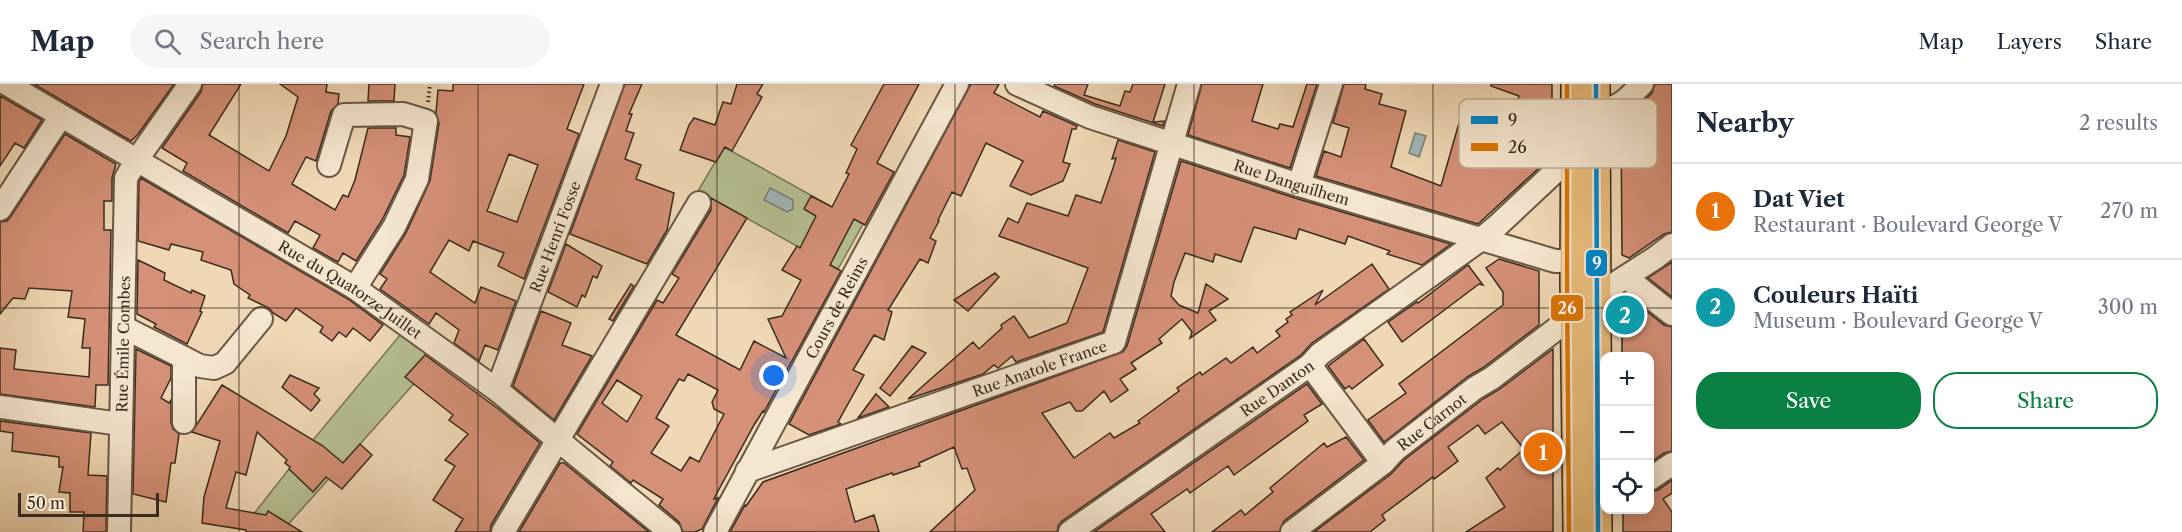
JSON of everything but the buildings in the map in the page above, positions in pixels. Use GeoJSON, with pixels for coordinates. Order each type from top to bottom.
{"type":"FeatureCollection","features":[{"type":"Feature","properties":{"kind":"main road"},"geometry":{"type":"LineString","coordinates":[[1575,168],[1574,315],[1580,531]]}},
{"type":"Feature","properties":{"kind":"main road"},"geometry":{"type":"LineString","coordinates":[[1597,168],[1600,460]]}},
{"type":"Feature","properties":{"kind":"main road"},"geometry":{"type":"LineString","coordinates":[[1580,531],[1600,500]]}},
{"type":"Feature","properties":{"kind":"street","name":"Rue du Quatorze Juillet"},"geometry":{"type":"LineString","coordinates":[[7,84],[355,288],[496,390],[670,532]]}},
{"type":"Feature","properties":{"kind":"street","name":"Rue Émile Combes"},"geometry":{"type":"LineString","coordinates":[[119,532],[126,178],[136,160],[190,84]]}},
{"type":"Feature","properties":{"kind":"street","name":"Rue Henri Fosse"},"geometry":{"type":"LineString","coordinates":[[496,390],[612,84]]}},
{"type":"Feature","properties":{"kind":"street","name":"Cours de Reims"},"geometry":{"type":"LineString","coordinates":[[715,532],[957,84]]}},
{"type":"Feature","properties":{"kind":"street","name":"Rue Danguilhem"},"geometry":{"type":"LineString","coordinates":[[1017,84],[1090,117],[1299,185],[1480,240],[1556,261],[1574,261]]}},
{"type":"Feature","properties":{"kind":"street","name":"Rue Anatole France"},"geometry":{"type":"LineString","coordinates":[[747,471],[1114,342],[1189,84]]}},
{"type":"Feature","properties":{"kind":"street"},"geometry":{"type":"LineString","coordinates":[[1299,185],[1331,84]]}},
{"type":"Feature","properties":{"kind":"street"},"geometry":{"type":"LineString","coordinates":[[1626,99],[1642,84]]}},
{"type":"Feature","properties":{"kind":"street"},"geometry":{"type":"LineString","coordinates":[[329,165],[345,116],[403,114],[426,121],[417,179],[394,227],[355,288]]}},
{"type":"Feature","properties":{"kind":"street"},"geometry":{"type":"LineString","coordinates":[[0,209],[61,116]]}},
{"type":"Feature","properties":{"kind":"street","name":"Rue Danton"},"geometry":{"type":"LineString","coordinates":[[1070,532],[1310,365],[1320,354],[1480,240],[1559,168]]}},
{"type":"Feature","properties":{"kind":"street"},"geometry":{"type":"LineString","coordinates":[[502,532],[559,441],[699,203]]}},
{"type":"Feature","properties":{"kind":"street","name":"Rue Carnot"},"geometry":{"type":"LineString","coordinates":[[1292,532],[1383,463],[1404,443],[1672,244]]}},
{"type":"Feature","properties":{"kind":"street"},"geometry":{"type":"LineString","coordinates":[[1629,275],[1634,284],[1672,314]]}},
{"type":"Feature","properties":{"kind":"street"},"geometry":{"type":"LineString","coordinates":[[123,327],[200,366],[214,368],[225,363],[261,319]]}},
{"type":"Feature","properties":{"kind":"street"},"geometry":{"type":"LineString","coordinates":[[184,358],[184,422]]}},
{"type":"Feature","properties":{"kind":"street"},"geometry":{"type":"LineString","coordinates":[[1310,365],[1383,463]]}},
{"type":"Feature","properties":{"kind":"street"},"geometry":{"type":"LineString","coordinates":[[0,407],[120,424]]}},
{"type":"Feature","properties":{"kind":"street"},"geometry":{"type":"LineString","coordinates":[[1654,476],[1672,464]]}},
{"type":"Feature","properties":{"kind":"green space"},"geometry":{"type":"Polygon","coordinates":[[[724,147],[863,224],[838,269],[698,191],[724,147]]]}},
{"type":"Feature","properties":{"kind":"green space"},"geometry":{"type":"Polygon","coordinates":[[[401,334],[436,359],[284,529],[249,520],[289,469],[401,334]]]}},
{"type":"Feature","properties":{"kind":"shaded area"},"geometry":{"type":"Polygon","coordinates":[[[1415,133],[1426,136],[1419,157],[1409,153],[1415,133]]]}},
{"type":"Feature","properties":{"kind":"shaded area"},"geometry":{"type":"Polygon","coordinates":[[[770,188],[793,200],[793,209],[787,212],[764,200],[770,188]]]}},
{"type":"Feature","properties":{"kind":"transit line","name":"26"},"geometry":{"type":"LineString","coordinates":[[1567,84],[1567,99]]}},
{"type":"Feature","properties":{"kind":"transit line","name":"9"},"geometry":{"type":"LineString","coordinates":[[1596,84],[1596,99]]}},
{"type":"Feature","properties":{"kind":"transit line","name":"26"},"geometry":{"type":"LineString","coordinates":[[1567,168],[1569,532]]}},
{"type":"Feature","properties":{"kind":"transit line","name":"9"},"geometry":{"type":"LineString","coordinates":[[1596,168],[1598,532]]}},
{"type":"Feature","properties":{"kind":"place","name":"Couleurs Haïti"},"geometry":{"type":"Point","coordinates":[1625,315]}},
{"type":"Feature","properties":{"kind":"place","name":"Dat Viet"},"geometry":{"type":"Point","coordinates":[1543,452]}}]}
